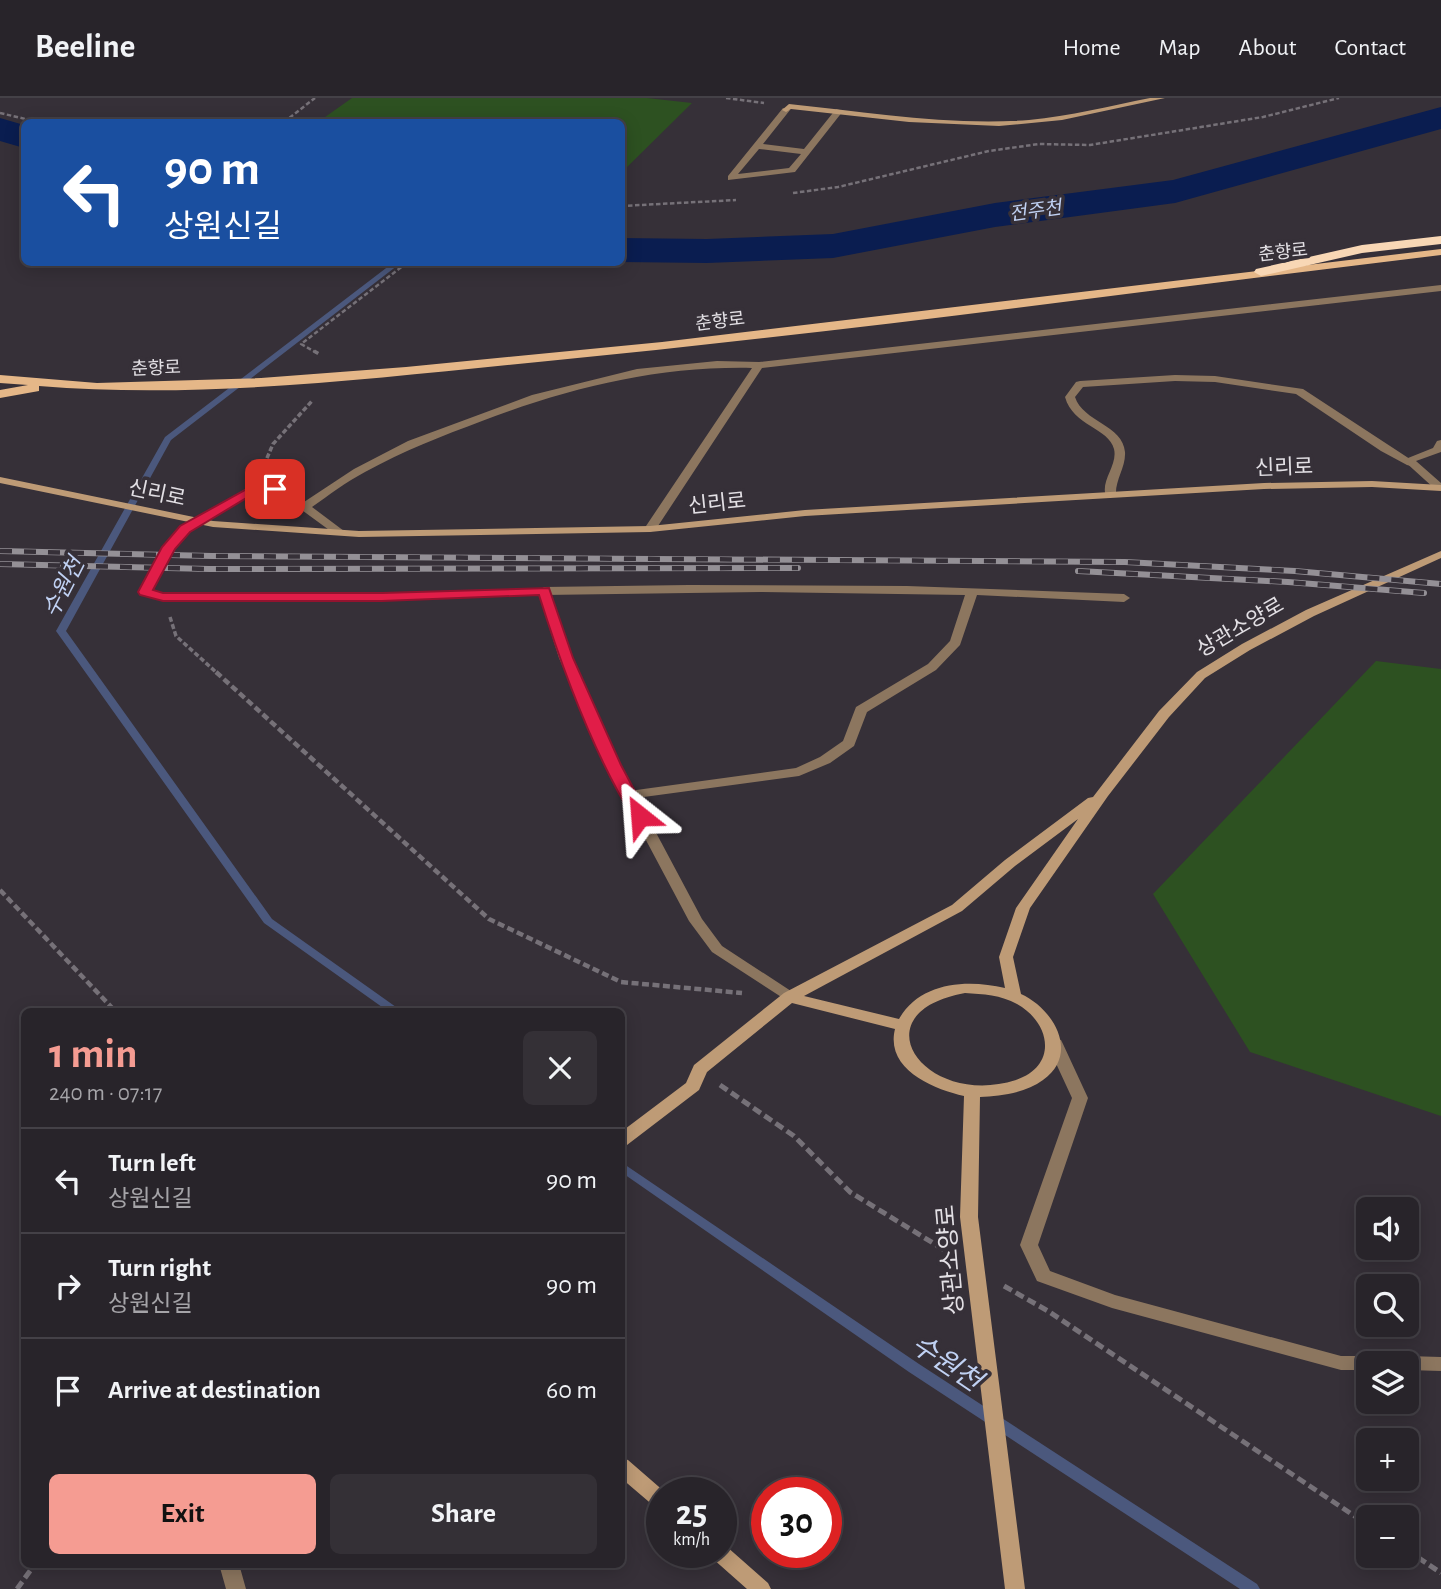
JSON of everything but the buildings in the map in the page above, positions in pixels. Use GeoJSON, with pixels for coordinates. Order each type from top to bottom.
{"type":"FeatureCollection","features":[{"type":"Feature","properties":{"kind":"highway"},"geometry":{"type":"LineString","coordinates":[[1261,272],[1362,249],[1441,240]]}},
{"type":"Feature","properties":{"kind":"main road"},"geometry":{"type":"LineString","coordinates":[[787,108],[983,124],[1075,116],[1161,98]]}},
{"type":"Feature","properties":{"kind":"main road","name":"춘향로"},"geometry":{"type":"LineString","coordinates":[[0,379],[97,387],[315,379],[662,346],[1441,252]]}},
{"type":"Feature","properties":{"kind":"main road"},"geometry":{"type":"LineString","coordinates":[[0,394],[58,384]]}},
{"type":"Feature","properties":{"kind":"main road","name":"신리로"},"geometry":{"type":"LineString","coordinates":[[0,480],[213,524],[340,533],[650,529],[804,513],[1264,486],[1372,484],[1440,488]]}},
{"type":"Feature","properties":{"kind":"main road","name":"상관소양로"},"geometry":{"type":"LineString","coordinates":[[1014,996],[1006,957],[1023,908],[1103,793],[1164,714],[1200,675],[1246,647],[1310,614],[1441,554]]}},
{"type":"Feature","properties":{"kind":"main road","name":"상관소양로"},"geometry":{"type":"LineString","coordinates":[[625,1138],[693,1086],[700,1069],[789,997],[957,908],[1010,863],[1103,793]]}},
{"type":"Feature","properties":{"kind":"main road"},"geometry":{"type":"LineString","coordinates":[[965,988],[990,989],[1014,996],[1040,1012],[1051,1027],[1055,1044],[1047,1067],[1032,1080],[999,1092],[972,1092],[931,1079],[911,1062],[902,1046],[902,1025],[915,1006],[935,994],[965,988]]}},
{"type":"Feature","properties":{"kind":"main road"},"geometry":{"type":"LineString","coordinates":[[789,997],[902,1025]]}},
{"type":"Feature","properties":{"kind":"main road","name":"상관소양로"},"geometry":{"type":"LineString","coordinates":[[972,1092],[970,1217],[1015,1589]]}},
{"type":"Feature","properties":{"kind":"main road"},"geometry":{"type":"LineString","coordinates":[[625,1470],[646,1488]]}},
{"type":"Feature","properties":{"kind":"main road"},"geometry":{"type":"LineString","coordinates":[[737,1568],[761,1589]]}},
{"type":"Feature","properties":{"kind":"street"},"geometry":{"type":"LineString","coordinates":[[787,108],[731,178],[792,170],[839,111]]}},
{"type":"Feature","properties":{"kind":"street"},"geometry":{"type":"LineString","coordinates":[[757,146],[806,152]]}},
{"type":"Feature","properties":{"kind":"street"},"geometry":{"type":"LineString","coordinates":[[304,507],[358,471],[412,443],[536,397],[636,372],[717,363],[759,365],[1441,288]]}},
{"type":"Feature","properties":{"kind":"street"},"geometry":{"type":"LineString","coordinates":[[650,529],[759,365]]}},
{"type":"Feature","properties":{"kind":"street"},"geometry":{"type":"LineString","coordinates":[[1110,495],[1108,487],[1120,453],[1117,443],[1083,418],[1071,404],[1070,397],[1080,384],[1175,378],[1215,379],[1299,391],[1385,449],[1411,463],[1440,488]]}},
{"type":"Feature","properties":{"kind":"street"},"geometry":{"type":"LineString","coordinates":[[1411,463],[1408,460],[1437,450],[1441,443]]}},
{"type":"Feature","properties":{"kind":"street"},"geometry":{"type":"LineString","coordinates":[[340,533],[288,495],[263,484],[185,529],[169,547],[145,592],[163,597],[382,597],[544,591],[863,588],[1011,591],[1124,598]]}},
{"type":"Feature","properties":{"kind":"street"},"geometry":{"type":"LineString","coordinates":[[544,591],[565,658],[629,795],[695,921],[717,949],[789,997]]}},
{"type":"Feature","properties":{"kind":"street"},"geometry":{"type":"LineString","coordinates":[[629,795],[799,772],[825,760],[849,743],[862,710],[932,667],[956,642],[972,592]]}},
{"type":"Feature","properties":{"kind":"street"},"geometry":{"type":"LineString","coordinates":[[1055,1044],[1080,1098],[1029,1245],[1043,1276],[1112,1301],[1341,1363],[1356,1363]]}},
{"type":"Feature","properties":{"kind":"street"},"geometry":{"type":"LineString","coordinates":[[1419,1363],[1441,1364]]}},
{"type":"Feature","properties":{"kind":"street"},"geometry":{"type":"LineString","coordinates":[[230,1568],[236,1589]]}},
{"type":"Feature","properties":{"kind":"path"},"geometry":{"type":"LineString","coordinates":[[288,119],[315,98]]}},
{"type":"Feature","properties":{"kind":"path"},"geometry":{"type":"LineString","coordinates":[[726,98],[787,108]]}},
{"type":"Feature","properties":{"kind":"path"},"geometry":{"type":"LineString","coordinates":[[787,194],[838,187],[989,151],[1039,144],[1090,145],[1263,117],[1339,98]]}},
{"type":"Feature","properties":{"kind":"path"},"geometry":{"type":"LineString","coordinates":[[0,113],[25,119]]}},
{"type":"Feature","properties":{"kind":"path"},"geometry":{"type":"LineString","coordinates":[[625,206],[736,200]]}},
{"type":"Feature","properties":{"kind":"path"},"geometry":{"type":"LineString","coordinates":[[163,597],[176,636],[489,919],[621,982],[789,997]]}},
{"type":"Feature","properties":{"kind":"path"},"geometry":{"type":"LineString","coordinates":[[0,890],[112,1008]]}},
{"type":"Feature","properties":{"kind":"path"},"geometry":{"type":"LineString","coordinates":[[700,1069],[794,1136],[850,1192],[952,1255]]}},
{"type":"Feature","properties":{"kind":"path"},"geometry":{"type":"LineString","coordinates":[[1000,1283],[1048,1311],[1356,1517]]}},
{"type":"Feature","properties":{"kind":"path"},"geometry":{"type":"LineString","coordinates":[[1419,1558],[1441,1573]]}},
{"type":"Feature","properties":{"kind":"path"},"geometry":{"type":"LineString","coordinates":[[17,1589],[32,1568]]}},
{"type":"Feature","properties":{"kind":"green space"},"geometry":{"type":"Polygon","coordinates":[[[352,98],[647,98],[692,103],[625,169],[625,119],[322,119],[352,98]]]}},
{"type":"Feature","properties":{"kind":"green space"},"geometry":{"type":"Polygon","coordinates":[[[1376,661],[1441,669],[1441,1116],[1250,1052],[1153,894],[1376,661]]]}},
{"type":"Feature","properties":{"kind":"waterway","name":"전주천"},"geometry":{"type":"LineString","coordinates":[[625,250],[707,251],[833,246],[995,215],[1175,191],[1441,118]]}},
{"type":"Feature","properties":{"kind":"waterway","name":"전주천"},"geometry":{"type":"LineString","coordinates":[[0,129],[21,136]]}},
{"type":"Feature","properties":{"kind":"waterway","name":"수원천"},"geometry":{"type":"LineString","coordinates":[[392,1008],[268,921],[61,631],[168,439],[394,266]]}},
{"type":"Feature","properties":{"kind":"waterway","name":"수원천"},"geometry":{"type":"LineString","coordinates":[[625,1169],[914,1368],[1252,1589]]}},
{"type":"Feature","properties":{"kind":"railway"},"geometry":{"type":"LineString","coordinates":[[0,551],[212,556],[1125,562],[1295,571],[1441,584]]}},
{"type":"Feature","properties":{"kind":"railway"},"geometry":{"type":"LineString","coordinates":[[0,564],[209,569],[798,568]]}},
{"type":"Feature","properties":{"kind":"railway"},"geometry":{"type":"LineString","coordinates":[[1078,571],[1288,582],[1424,593]]}},
{"type":"Feature","properties":{"kind":"route"},"geometry":{"type":"LineString","coordinates":[[275,489],[263,484],[185,529],[169,547],[145,592],[163,597],[382,597],[544,591],[565,658],[613,765],[640,816]]}}]}
